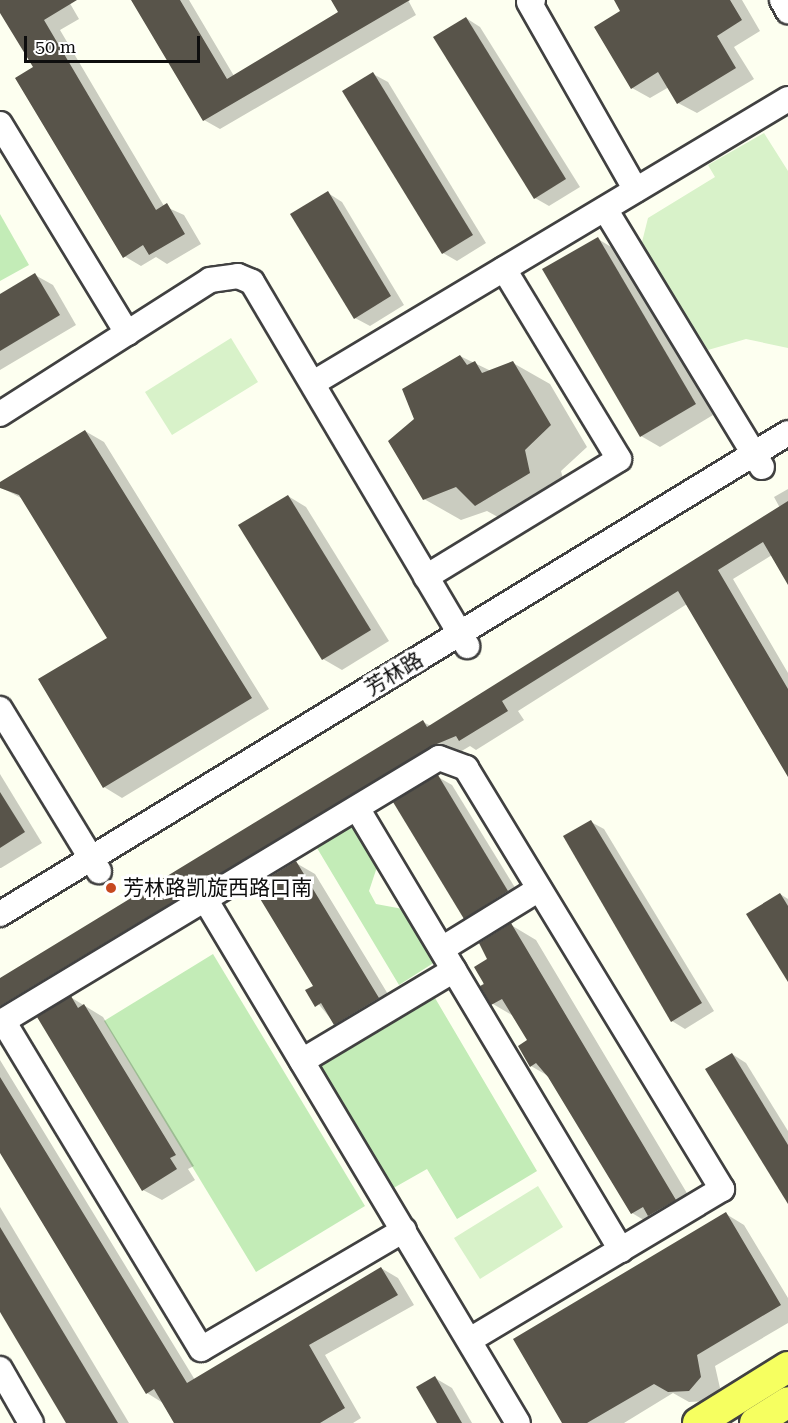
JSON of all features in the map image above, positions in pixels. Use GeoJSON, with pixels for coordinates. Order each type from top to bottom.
{"type":"FeatureCollection","features":[{"type":"Feature","properties":{"kind":"main road"},"geometry":{"type":"LineString","coordinates":[[698,1423],[788,1367]]}},
{"type":"Feature","properties":{"kind":"main road"},"geometry":{"type":"LineString","coordinates":[[728,1423],[788,1383]]}},
{"type":"Feature","properties":{"kind":"main road"},"geometry":{"type":"LineString","coordinates":[[755,1423],[788,1402]]}},
{"type":"Feature","properties":{"kind":"street"},"geometry":{"type":"LineString","coordinates":[[533,0],[529,2],[636,190]]}},
{"type":"Feature","properties":{"kind":"street"},"geometry":{"type":"LineString","coordinates":[[782,0],[788,11]]}},
{"type":"Feature","properties":{"kind":"street"},"geometry":{"type":"LineString","coordinates":[[315,382],[788,99]]}},
{"type":"Feature","properties":{"kind":"street"},"geometry":{"type":"LineString","coordinates":[[0,124],[127,333]]}},
{"type":"Feature","properties":{"kind":"street"},"geometry":{"type":"LineString","coordinates":[[605,209],[757,461]]}},
{"type":"Feature","properties":{"kind":"street"},"geometry":{"type":"LineString","coordinates":[[426,578],[620,459],[504,269]]}},
{"type":"Feature","properties":{"kind":"street"},"geometry":{"type":"LineString","coordinates":[[0,414],[210,280],[238,276],[252,282],[315,382],[463,640]]}},
{"type":"Feature","properties":{"kind":"street","name":"芳林路"},"geometry":{"type":"LineString","coordinates":[[0,914],[94,865],[757,461],[788,433]]}},
{"type":"Feature","properties":{"kind":"street","name":"芳林路"},"geometry":{"type":"LineString","coordinates":[[757,461],[788,451]]}},
{"type":"Feature","properties":{"kind":"street"},"geometry":{"type":"LineString","coordinates":[[0,710],[94,865]]}},
{"type":"Feature","properties":{"kind":"street"},"geometry":{"type":"LineString","coordinates":[[404,1230],[201,1349],[3,1021],[440,758],[466,768],[722,1190],[470,1340]]}},
{"type":"Feature","properties":{"kind":"street"},"geometry":{"type":"LineString","coordinates":[[357,808],[621,1250]]}},
{"type":"Feature","properties":{"kind":"street","name":"芳林路"},"geometry":{"type":"LineString","coordinates":[[0,932],[94,865]]}},
{"type":"Feature","properties":{"kind":"street"},"geometry":{"type":"LineString","coordinates":[[442,949],[539,889]]}},
{"type":"Feature","properties":{"kind":"street"},"geometry":{"type":"LineString","coordinates":[[205,899],[518,1423]]}},
{"type":"Feature","properties":{"kind":"street"},"geometry":{"type":"LineString","coordinates":[[302,1061],[454,970]]}},
{"type":"Feature","properties":{"kind":"street"},"geometry":{"type":"LineString","coordinates":[[0,1369],[31,1423]]}},
{"type":"Feature","properties":{"kind":"green space"},"geometry":{"type":"Polygon","coordinates":[[[764,133],[788,171],[788,348],[746,339],[708,350],[641,246],[648,218],[715,177],[708,165],[764,133]]]}},
{"type":"Feature","properties":{"kind":"green space"},"geometry":{"type":"Polygon","coordinates":[[[0,214],[29,265],[0,281],[0,214]]]}},
{"type":"Feature","properties":{"kind":"green space"},"geometry":{"type":"Polygon","coordinates":[[[231,338],[258,382],[172,435],[145,392],[231,338]]]}},
{"type":"Feature","properties":{"kind":"green space"},"geometry":{"type":"Polygon","coordinates":[[[352,826],[377,867],[369,891],[376,904],[403,909],[435,962],[399,985],[317,848],[352,826]]]}},
{"type":"Feature","properties":{"kind":"green space"},"geometry":{"type":"Polygon","coordinates":[[[213,954],[365,1206],[256,1272],[104,1021],[213,954]]]}},
{"type":"Feature","properties":{"kind":"green space"},"geometry":{"type":"Polygon","coordinates":[[[435,998],[537,1171],[457,1219],[427,1169],[390,1190],[318,1067],[435,998]]]}},
{"type":"Feature","properties":{"kind":"green space"},"geometry":{"type":"Polygon","coordinates":[[[538,1186],[563,1227],[480,1279],[454,1238],[538,1186]]]}},
{"type":"Feature","properties":{"kind":"building"},"geometry":{"type":"Polygon","coordinates":[[[0,0],[77,0],[44,20],[156,210],[167,203],[185,234],[149,255],[143,245],[123,258],[15,78],[33,67],[0,13],[0,0]]]}},
{"type":"Feature","properties":{"kind":"building"},"geometry":{"type":"Polygon","coordinates":[[[131,0],[180,0],[227,79],[338,12],[331,0],[410,0],[203,121],[131,0]]]}},
{"type":"Feature","properties":{"kind":"building"},"geometry":{"type":"Polygon","coordinates":[[[614,0],[730,0],[742,20],[717,36],[736,68],[677,104],[658,72],[631,89],[594,27],[620,11],[614,0]]]}},
{"type":"Feature","properties":{"kind":"building"},"geometry":{"type":"Polygon","coordinates":[[[466,17],[566,179],[534,199],[433,37],[466,17]]]}},
{"type":"Feature","properties":{"kind":"building"},"geometry":{"type":"Polygon","coordinates":[[[373,72],[473,235],[442,254],[342,91],[373,72]]]}},
{"type":"Feature","properties":{"kind":"building"},"geometry":{"type":"Polygon","coordinates":[[[328,191],[391,296],[354,319],[290,214],[328,191]]]}},
{"type":"Feature","properties":{"kind":"building"},"geometry":{"type":"Polygon","coordinates":[[[598,237],[696,404],[640,437],[542,269],[598,237]]]}},
{"type":"Feature","properties":{"kind":"building"},"geometry":{"type":"Polygon","coordinates":[[[35,273],[60,315],[0,351],[0,294],[35,273]]]}},
{"type":"Feature","properties":{"kind":"building"},"geometry":{"type":"Polygon","coordinates":[[[460,355],[467,365],[475,361],[482,373],[513,361],[551,425],[525,450],[530,473],[475,506],[456,487],[423,500],[388,441],[414,419],[402,389],[460,355]]]}},
{"type":"Feature","properties":{"kind":"building"},"geometry":{"type":"Polygon","coordinates":[[[85,430],[252,698],[103,788],[38,679],[107,638],[19,495],[0,488],[0,482],[85,430]]]}},
{"type":"Feature","properties":{"kind":"building"},"geometry":{"type":"Polygon","coordinates":[[[288,495],[371,630],[322,660],[238,525],[288,495]]]}},
{"type":"Feature","properties":{"kind":"building"},"geometry":{"type":"Polygon","coordinates":[[[788,501],[788,585],[763,542],[718,570],[788,689],[788,777],[678,591],[502,701],[508,711],[459,741],[456,736],[432,746],[0,1006],[0,978],[423,720],[427,727],[788,501]]]}},
{"type":"Feature","properties":{"kind":"building"},"geometry":{"type":"Polygon","coordinates":[[[438,775],[508,891],[464,919],[393,802],[438,775]]]}},
{"type":"Feature","properties":{"kind":"building"},"geometry":{"type":"Polygon","coordinates":[[[0,792],[25,832],[0,848],[0,792]]]}},
{"type":"Feature","properties":{"kind":"building"},"geometry":{"type":"Polygon","coordinates":[[[591,820],[702,1003],[671,1022],[563,836],[591,820]]]}},
{"type":"Feature","properties":{"kind":"building"},"geometry":{"type":"Polygon","coordinates":[[[296,861],[379,998],[334,1025],[321,1003],[315,1007],[305,990],[313,986],[253,887],[296,861]]]}},
{"type":"Feature","properties":{"kind":"building"},"geometry":{"type":"Polygon","coordinates":[[[780,893],[788,906],[788,982],[746,914],[780,893]]]}},
{"type":"Feature","properties":{"kind":"building"},"geometry":{"type":"Polygon","coordinates":[[[511,923],[676,1200],[648,1216],[643,1207],[631,1214],[548,1077],[536,1063],[530,1067],[518,1046],[527,1040],[502,999],[491,1005],[480,986],[484,984],[474,967],[487,959],[479,943],[511,923]]]}},
{"type":"Feature","properties":{"kind":"building"},"geometry":{"type":"Polygon","coordinates":[[[71,996],[78,1008],[84,1004],[176,1155],[170,1158],[177,1169],[142,1191],[37,1017],[71,996]]]}},
{"type":"Feature","properties":{"kind":"building"},"geometry":{"type":"Polygon","coordinates":[[[732,1053],[788,1145],[788,1204],[705,1069],[732,1053]]]}},
{"type":"Feature","properties":{"kind":"building"},"geometry":{"type":"Polygon","coordinates":[[[0,1077],[187,1383],[381,1267],[398,1295],[309,1345],[345,1408],[320,1423],[174,1423],[154,1389],[146,1394],[0,1153],[0,1077]]]}},
{"type":"Feature","properties":{"kind":"building"},"geometry":{"type":"Polygon","coordinates":[[[726,1212],[781,1305],[697,1355],[701,1377],[689,1391],[668,1392],[654,1384],[587,1423],[562,1423],[513,1339],[726,1212]]]}},
{"type":"Feature","properties":{"kind":"building"},"geometry":{"type":"Polygon","coordinates":[[[0,1227],[118,1423],[66,1423],[0,1312],[0,1227]]]}},
{"type":"Feature","properties":{"kind":"building"},"geometry":{"type":"Polygon","coordinates":[[[435,1376],[462,1423],[437,1423],[416,1387],[435,1376]]]}},
{"type":"Feature","properties":{"kind":"place","name":"芳林路凯旋西路口南"},"geometry":{"type":"Point","coordinates":[111,888]}}]}
